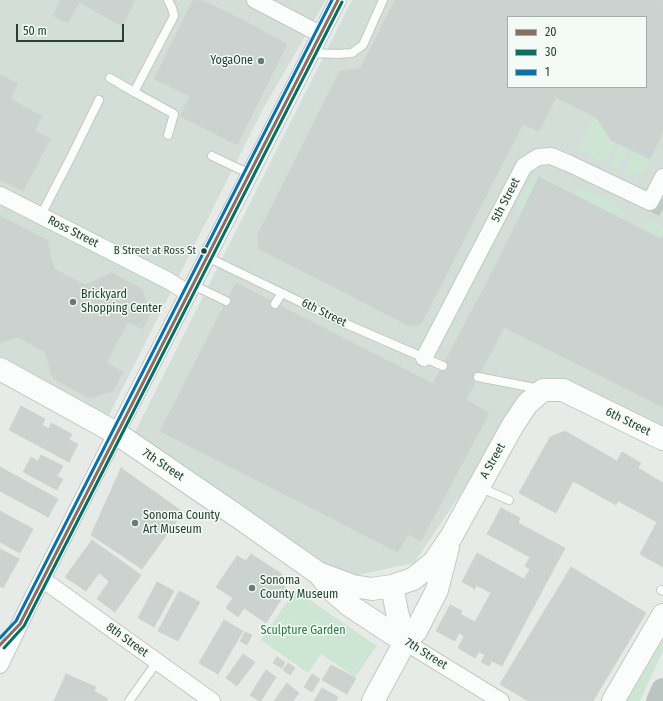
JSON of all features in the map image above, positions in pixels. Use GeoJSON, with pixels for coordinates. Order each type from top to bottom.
{"type":"FeatureCollection","features":[{"type":"Feature","properties":{"kind":"highway"},"geometry":{"type":"LineString","coordinates":[[658,701],[663,690]]}},
{"type":"Feature","properties":{"kind":"street"},"geometry":{"type":"LineString","coordinates":[[255,0],[320,34]]}},
{"type":"Feature","properties":{"kind":"street"},"geometry":{"type":"LineString","coordinates":[[0,664],[116,433],[208,257],[338,0]]}},
{"type":"Feature","properties":{"kind":"street","name":"5th Street"},"geometry":{"type":"LineString","coordinates":[[424,358],[524,166],[538,157],[551,156],[568,162],[650,202],[663,177]]}},
{"type":"Feature","properties":{"kind":"street","name":"Ross Street"},"geometry":{"type":"LineString","coordinates":[[0,195],[169,281],[190,289]]}},
{"type":"Feature","properties":{"kind":"street","name":"7th Street"},"geometry":{"type":"LineString","coordinates":[[0,369],[116,433],[318,572],[353,586],[372,589],[392,586]]}},
{"type":"Feature","properties":{"kind":"street","name":"6th Street"},"geometry":{"type":"LineString","coordinates":[[543,390],[563,390],[663,439]]}},
{"type":"Feature","properties":{"kind":"street","name":"A Street"},"geometry":{"type":"LineString","coordinates":[[392,586],[413,579],[434,562],[451,537],[517,419],[527,404],[543,390]]}},
{"type":"Feature","properties":{"kind":"street","name":"A Street"},"geometry":{"type":"LineString","coordinates":[[373,701],[405,642],[416,631],[437,590],[451,537]]}},
{"type":"Feature","properties":{"kind":"street","name":"7th Street"},"geometry":{"type":"LineString","coordinates":[[318,572],[334,592],[349,605],[495,699]]}},
{"type":"Feature","properties":{"kind":"street","name":"8th Street"},"geometry":{"type":"LineString","coordinates":[[42,579],[212,701]]}},
{"type":"Feature","properties":{"kind":"street"},"geometry":{"type":"LineString","coordinates":[[392,586],[405,642]]}},
{"type":"Feature","properties":{"kind":"street"},"geometry":{"type":"LineString","coordinates":[[613,701],[663,615]]}},
{"type":"Feature","properties":{"kind":"street"},"geometry":{"type":"LineString","coordinates":[[0,645],[20,624]]}},
{"type":"Feature","properties":{"kind":"lane"},"geometry":{"type":"LineString","coordinates":[[134,92],[174,16],[168,0]]}},
{"type":"Feature","properties":{"kind":"lane"},"geometry":{"type":"LineString","coordinates":[[310,53],[352,53],[363,45],[383,0]]}},
{"type":"Feature","properties":{"kind":"lane"},"geometry":{"type":"LineString","coordinates":[[110,78],[174,114],[168,135]]}},
{"type":"Feature","properties":{"kind":"lane"},"geometry":{"type":"LineString","coordinates":[[41,215],[99,100]]}},
{"type":"Feature","properties":{"kind":"lane"},"geometry":{"type":"LineString","coordinates":[[212,156],[250,174]]}},
{"type":"Feature","properties":{"kind":"lane","name":"6th Street"},"geometry":{"type":"LineString","coordinates":[[208,257],[344,323],[443,366]]}},
{"type":"Feature","properties":{"kind":"lane"},"geometry":{"type":"LineString","coordinates":[[190,289],[226,301]]}},
{"type":"Feature","properties":{"kind":"lane"},"geometry":{"type":"LineString","coordinates":[[275,304],[282,293]]}},
{"type":"Feature","properties":{"kind":"lane","name":"6th Street"},"geometry":{"type":"LineString","coordinates":[[478,377],[543,390]]}},
{"type":"Feature","properties":{"kind":"lane"},"geometry":{"type":"LineString","coordinates":[[479,487],[509,500]]}},
{"type":"Feature","properties":{"kind":"lane"},"geometry":{"type":"LineString","coordinates":[[129,701],[157,662]]}},
{"type":"Feature","properties":{"kind":"shaded area"},"geometry":{"type":"Polygon","coordinates":[[[0,0],[326,0],[263,109],[109,415],[0,364],[0,0]]]}},
{"type":"Feature","properties":{"kind":"shaded area"},"geometry":{"type":"Polygon","coordinates":[[[352,0],[663,0],[663,431],[566,386],[522,403],[414,563],[343,578],[132,438],[352,0]]]}},
{"type":"Feature","properties":{"kind":"green space"},"geometry":{"type":"Polygon","coordinates":[[[595,117],[611,140],[616,142],[605,163],[578,149],[595,117]]]}},
{"type":"Feature","properties":{"kind":"green space"},"geometry":{"type":"Polygon","coordinates":[[[620,145],[628,149],[618,169],[610,165],[620,145]]]}},
{"type":"Feature","properties":{"kind":"green space"},"geometry":{"type":"Polygon","coordinates":[[[634,151],[650,159],[644,171],[631,176],[623,172],[634,151]]]}},
{"type":"Feature","properties":{"kind":"green space"},"geometry":{"type":"Polygon","coordinates":[[[538,175],[561,186],[603,196],[615,202],[614,205],[625,213],[623,220],[521,214],[517,211],[517,204],[530,180],[538,175]]]}},
{"type":"Feature","properties":{"kind":"green space"},"geometry":{"type":"Polygon","coordinates":[[[648,222],[654,222],[663,227],[663,236],[661,239],[641,229],[643,225],[648,222]]]}},
{"type":"Feature","properties":{"kind":"green space","name":"Sculpture Garden"},"geometry":{"type":"Polygon","coordinates":[[[295,590],[377,646],[355,677],[321,654],[308,673],[261,640],[295,590]]]}},
{"type":"Feature","properties":{"kind":"green space"},"geometry":{"type":"Polygon","coordinates":[[[663,632],[663,651],[640,701],[623,701],[663,632]]]}},
{"type":"Feature","properties":{"kind":"building"},"geometry":{"type":"Polygon","coordinates":[[[61,0],[80,0],[68,23],[53,16],[61,0]]]}},
{"type":"Feature","properties":{"kind":"building"},"geometry":{"type":"Polygon","coordinates":[[[80,0],[135,0],[122,26],[79,2],[80,0]]]}},
{"type":"Feature","properties":{"kind":"building"},"geometry":{"type":"Polygon","coordinates":[[[193,0],[201,0],[231,14],[190,96],[154,79],[193,0]]]}},
{"type":"Feature","properties":{"kind":"building"},"geometry":{"type":"Polygon","coordinates":[[[395,0],[663,0],[663,132],[650,159],[611,140],[596,117],[556,97],[539,131],[523,124],[509,151],[360,69],[395,0]]]}},
{"type":"Feature","properties":{"kind":"building"},"geometry":{"type":"Polygon","coordinates":[[[231,14],[287,44],[237,145],[180,116],[231,14]]]}},
{"type":"Feature","properties":{"kind":"building"},"geometry":{"type":"Polygon","coordinates":[[[360,69],[509,151],[421,324],[410,326],[259,249],[257,236],[340,71],[360,69]]]}},
{"type":"Feature","properties":{"kind":"building"},"geometry":{"type":"Polygon","coordinates":[[[0,74],[18,84],[10,99],[42,116],[35,131],[50,139],[23,191],[0,180],[0,74]]]}},
{"type":"Feature","properties":{"kind":"building"},"geometry":{"type":"Polygon","coordinates":[[[539,177],[661,239],[663,236],[663,407],[504,327],[466,400],[489,413],[421,541],[408,534],[398,552],[160,431],[236,283],[433,384],[498,261],[539,177]]]}},
{"type":"Feature","properties":{"kind":"building","name":"Brickyard Shopping Center"},"geometry":{"type":"Polygon","coordinates":[[[0,216],[47,240],[54,269],[85,285],[112,273],[142,289],[150,315],[142,329],[128,322],[106,363],[123,372],[113,391],[89,398],[53,378],[45,352],[18,337],[0,343],[0,216]]]}},
{"type":"Feature","properties":{"kind":"building"},"geometry":{"type":"Polygon","coordinates":[[[21,406],[45,419],[42,425],[49,429],[51,423],[72,434],[69,440],[78,444],[69,462],[9,430],[21,406]]]}},
{"type":"Feature","properties":{"kind":"building"},"geometry":{"type":"Polygon","coordinates":[[[565,431],[617,461],[622,452],[641,463],[638,468],[663,483],[663,567],[640,554],[657,522],[618,501],[616,505],[573,481],[556,513],[519,493],[550,437],[565,431]]]}},
{"type":"Feature","properties":{"kind":"building"},"geometry":{"type":"Polygon","coordinates":[[[41,455],[63,466],[57,476],[63,479],[57,490],[23,472],[31,457],[38,461],[41,455]]]}},
{"type":"Feature","properties":{"kind":"building"},"geometry":{"type":"Polygon","coordinates":[[[0,467],[58,499],[48,517],[0,491],[0,467]]]}},
{"type":"Feature","properties":{"kind":"building","name":"Sonoma County Art Museum"},"geometry":{"type":"Polygon","coordinates":[[[121,468],[183,512],[142,569],[91,535],[121,468]]]}},
{"type":"Feature","properties":{"kind":"building"},"geometry":{"type":"Polygon","coordinates":[[[501,508],[520,518],[518,523],[565,548],[502,666],[492,661],[489,666],[481,662],[485,655],[479,652],[475,658],[458,648],[464,636],[459,633],[455,641],[436,631],[450,605],[462,611],[460,614],[475,622],[491,593],[476,585],[475,589],[462,582],[477,553],[524,579],[530,569],[525,566],[530,557],[487,534],[501,508]]]}},
{"type":"Feature","properties":{"kind":"building"},"geometry":{"type":"Polygon","coordinates":[[[0,511],[33,529],[20,553],[0,542],[0,511]]]}},
{"type":"Feature","properties":{"kind":"building"},"geometry":{"type":"Polygon","coordinates":[[[92,540],[141,575],[115,612],[97,599],[109,581],[99,573],[86,591],[65,577],[92,540]]]}},
{"type":"Feature","properties":{"kind":"building"},"geometry":{"type":"Polygon","coordinates":[[[0,549],[19,559],[3,588],[0,586],[0,549]]]}},
{"type":"Feature","properties":{"kind":"building","name":"Sonoma County Museum"},"geometry":{"type":"Polygon","coordinates":[[[251,554],[282,574],[278,582],[288,589],[266,623],[244,608],[238,617],[226,608],[233,598],[216,587],[237,556],[246,561],[251,554]]]}},
{"type":"Feature","properties":{"kind":"building"},"geometry":{"type":"Polygon","coordinates":[[[571,567],[646,613],[593,701],[528,701],[500,684],[571,567]]]}},
{"type":"Feature","properties":{"kind":"building"},"geometry":{"type":"Polygon","coordinates":[[[157,582],[174,591],[154,627],[138,618],[157,582]]]}},
{"type":"Feature","properties":{"kind":"building"},"geometry":{"type":"Polygon","coordinates":[[[179,591],[200,602],[178,641],[158,631],[179,591]]]}},
{"type":"Feature","properties":{"kind":"building"},"geometry":{"type":"Polygon","coordinates":[[[224,620],[243,631],[218,674],[199,663],[224,620]]]}},
{"type":"Feature","properties":{"kind":"building"},"geometry":{"type":"Polygon","coordinates":[[[245,632],[252,635],[247,645],[240,641],[245,632]]]}},
{"type":"Feature","properties":{"kind":"building"},"geometry":{"type":"Polygon","coordinates":[[[243,654],[255,662],[237,686],[226,678],[243,654]]]}},
{"type":"Feature","properties":{"kind":"building"},"geometry":{"type":"Polygon","coordinates":[[[277,657],[285,662],[282,668],[273,663],[277,657]]]}},
{"type":"Feature","properties":{"kind":"building"},"geometry":{"type":"Polygon","coordinates":[[[288,663],[295,668],[290,675],[283,670],[288,663]]]}},
{"type":"Feature","properties":{"kind":"building"},"geometry":{"type":"Polygon","coordinates":[[[331,665],[356,678],[347,694],[322,680],[331,665]]]}},
{"type":"Feature","properties":{"kind":"building"},"geometry":{"type":"Polygon","coordinates":[[[266,670],[276,677],[261,701],[259,701],[250,695],[266,670]]]}},
{"type":"Feature","properties":{"kind":"building"},"geometry":{"type":"Polygon","coordinates":[[[66,674],[96,687],[94,691],[108,699],[106,701],[54,701],[66,674]]]}},
{"type":"Feature","properties":{"kind":"building"},"geometry":{"type":"Polygon","coordinates":[[[312,674],[320,679],[312,692],[304,687],[312,674]]]}},
{"type":"Feature","properties":{"kind":"building"},"geometry":{"type":"Polygon","coordinates":[[[287,683],[299,693],[293,701],[274,701],[287,683]]]}},
{"type":"Feature","properties":{"kind":"building"},"geometry":{"type":"Polygon","coordinates":[[[322,688],[338,697],[336,701],[314,701],[322,688]]]}},
{"type":"Feature","properties":{"kind":"tunnel"},"geometry":{"type":"LineString","coordinates":[[650,202],[663,209]]}},
{"type":"Feature","properties":{"kind":"transit line","name":"1"},"geometry":{"type":"LineString","coordinates":[[0,638],[16,621],[332,0]]}},
{"type":"Feature","properties":{"kind":"transit line","name":"20"},"geometry":{"type":"LineString","coordinates":[[0,645],[20,624],[338,0]]}},
{"type":"Feature","properties":{"kind":"transit line","name":"30"},"geometry":{"type":"LineString","coordinates":[[4,648],[24,626],[342,2]]}},
{"type":"Feature","properties":{"kind":"place","name":"YogaOne"},"geometry":{"type":"Point","coordinates":[261,61]}},
{"type":"Feature","properties":{"kind":"place","name":"B Street at Ross St"},"geometry":{"type":"Point","coordinates":[204,251]}},
{"type":"Feature","properties":{"kind":"place","name":"Brickyard Shopping Center"},"geometry":{"type":"Point","coordinates":[73,302]}},
{"type":"Feature","properties":{"kind":"place","name":"Sonoma County Art Museum"},"geometry":{"type":"Point","coordinates":[135,523]}},
{"type":"Feature","properties":{"kind":"place","name":"Sonoma County Museum"},"geometry":{"type":"Point","coordinates":[252,588]}}]}
